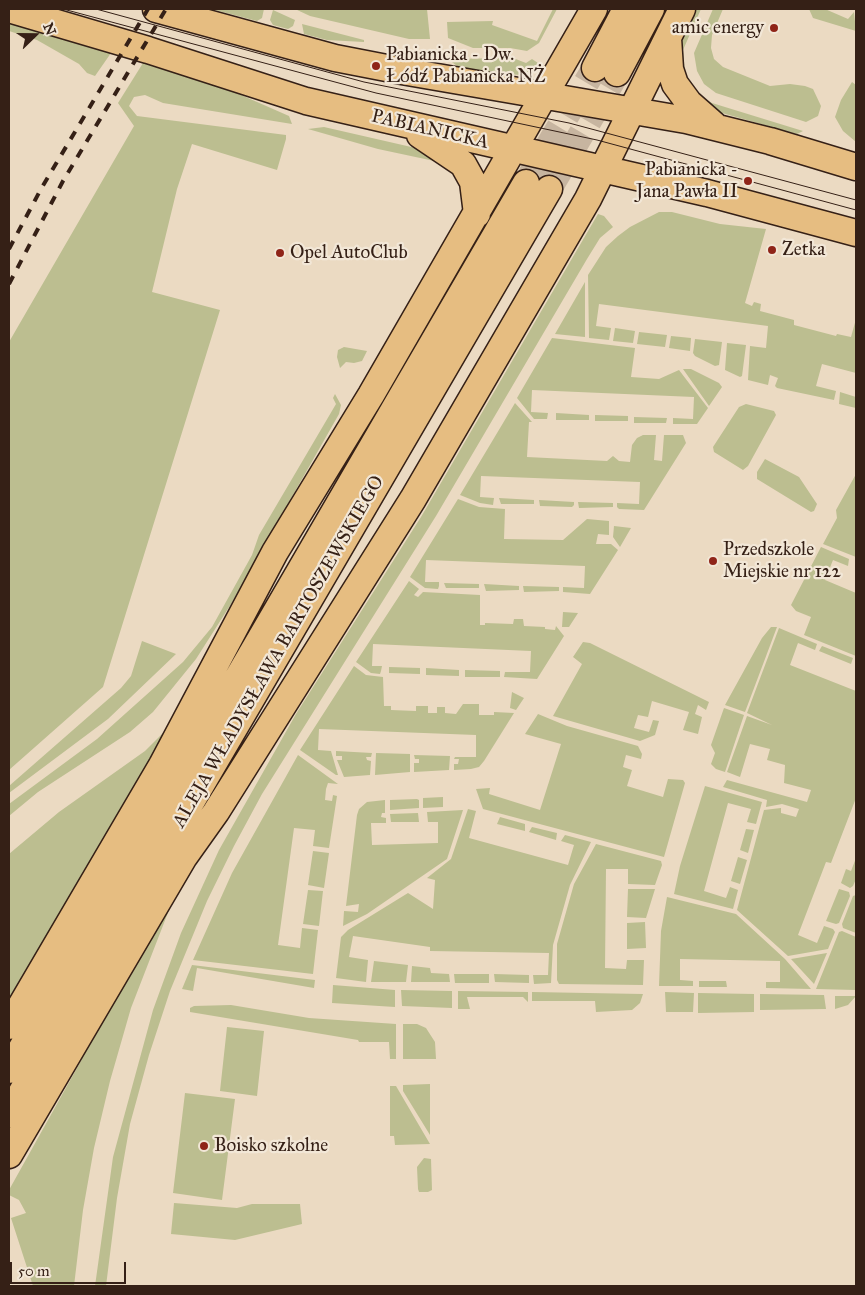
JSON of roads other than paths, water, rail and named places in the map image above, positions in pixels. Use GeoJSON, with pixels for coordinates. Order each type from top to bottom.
{"type":"FeatureCollection","features":[{"type":"Feature","properties":{"kind":"main road"},"geometry":{"type":"LineString","coordinates":[[156,9],[335,58],[402,72],[633,109],[717,127],[856,167]]}},
{"type":"Feature","properties":{"kind":"main road"},"geometry":{"type":"LineString","coordinates":[[9,1026],[162,765],[275,552],[326,472],[594,9]]}},
{"type":"Feature","properties":{"kind":"main road"},"geometry":{"type":"LineString","coordinates":[[626,9],[606,70],[651,9]]}},
{"type":"Feature","properties":{"kind":"main road"},"geometry":{"type":"LineString","coordinates":[[9,1155],[184,857],[216,812],[412,498],[588,199],[682,9]]}},
{"type":"Feature","properties":{"kind":"main road","name":"PABIANICKA"},"geometry":{"type":"LineString","coordinates":[[9,10],[166,56],[306,100],[514,150],[707,193],[856,233]]}},
{"type":"Feature","properties":{"kind":"main road"},"geometry":{"type":"LineString","coordinates":[[668,37],[670,69],[675,84],[689,103],[717,127]]}},
{"type":"Feature","properties":{"kind":"main road"},"geometry":{"type":"LineString","coordinates":[[402,124],[463,164],[473,182],[477,214]]}},
{"type":"Feature","properties":{"kind":"main road","name":"ALEJA WŁADYSŁAWA BARTOSZEWSKIEGO"},"geometry":{"type":"LineString","coordinates":[[9,1070],[537,186],[9,1114]]}},
{"type":"Feature","properties":{"kind":"tunnel"},"geometry":{"type":"LineString","coordinates":[[526,183],[595,68]]}},
{"type":"Feature","properties":{"kind":"tunnel"},"geometry":{"type":"LineString","coordinates":[[549,189],[617,73]]}},
{"type":"Feature","properties":{"kind":"tram line"},"geometry":{"type":"LineString","coordinates":[[63,9],[376,93],[597,140],[856,210]]}},
{"type":"Feature","properties":{"kind":"tram line"},"geometry":{"type":"LineString","coordinates":[[96,9],[364,82],[569,123],[856,200]]}},
{"type":"Feature","properties":{"kind":"railway"},"geometry":{"type":"LineString","coordinates":[[9,249],[41,189],[148,9]]}},
{"type":"Feature","properties":{"kind":"railway"},"geometry":{"type":"LineString","coordinates":[[9,284],[63,181],[166,9]]}},
{"type":"Feature","properties":{"kind":"place","name":"amic energy"},"geometry":{"type":"Point","coordinates":[774,28]}},
{"type":"Feature","properties":{"kind":"place","name":"Pabianicka - Dw. Łódź Pabianicka NŻ"},"geometry":{"type":"Point","coordinates":[376,66]}},
{"type":"Feature","properties":{"kind":"place","name":"Pabianicka - Jana Pawła II"},"geometry":{"type":"Point","coordinates":[748,181]}},
{"type":"Feature","properties":{"kind":"place","name":"Zetka"},"geometry":{"type":"Point","coordinates":[772,250]}},
{"type":"Feature","properties":{"kind":"place","name":"Opel AutoClub"},"geometry":{"type":"Point","coordinates":[280,253]}},
{"type":"Feature","properties":{"kind":"place","name":"Przedszkole Miejskie nr 122"},"geometry":{"type":"Point","coordinates":[713,561]}},
{"type":"Feature","properties":{"kind":"place","name":"Boisko szkolne"},"geometry":{"type":"Point","coordinates":[204,1146]}}]}
